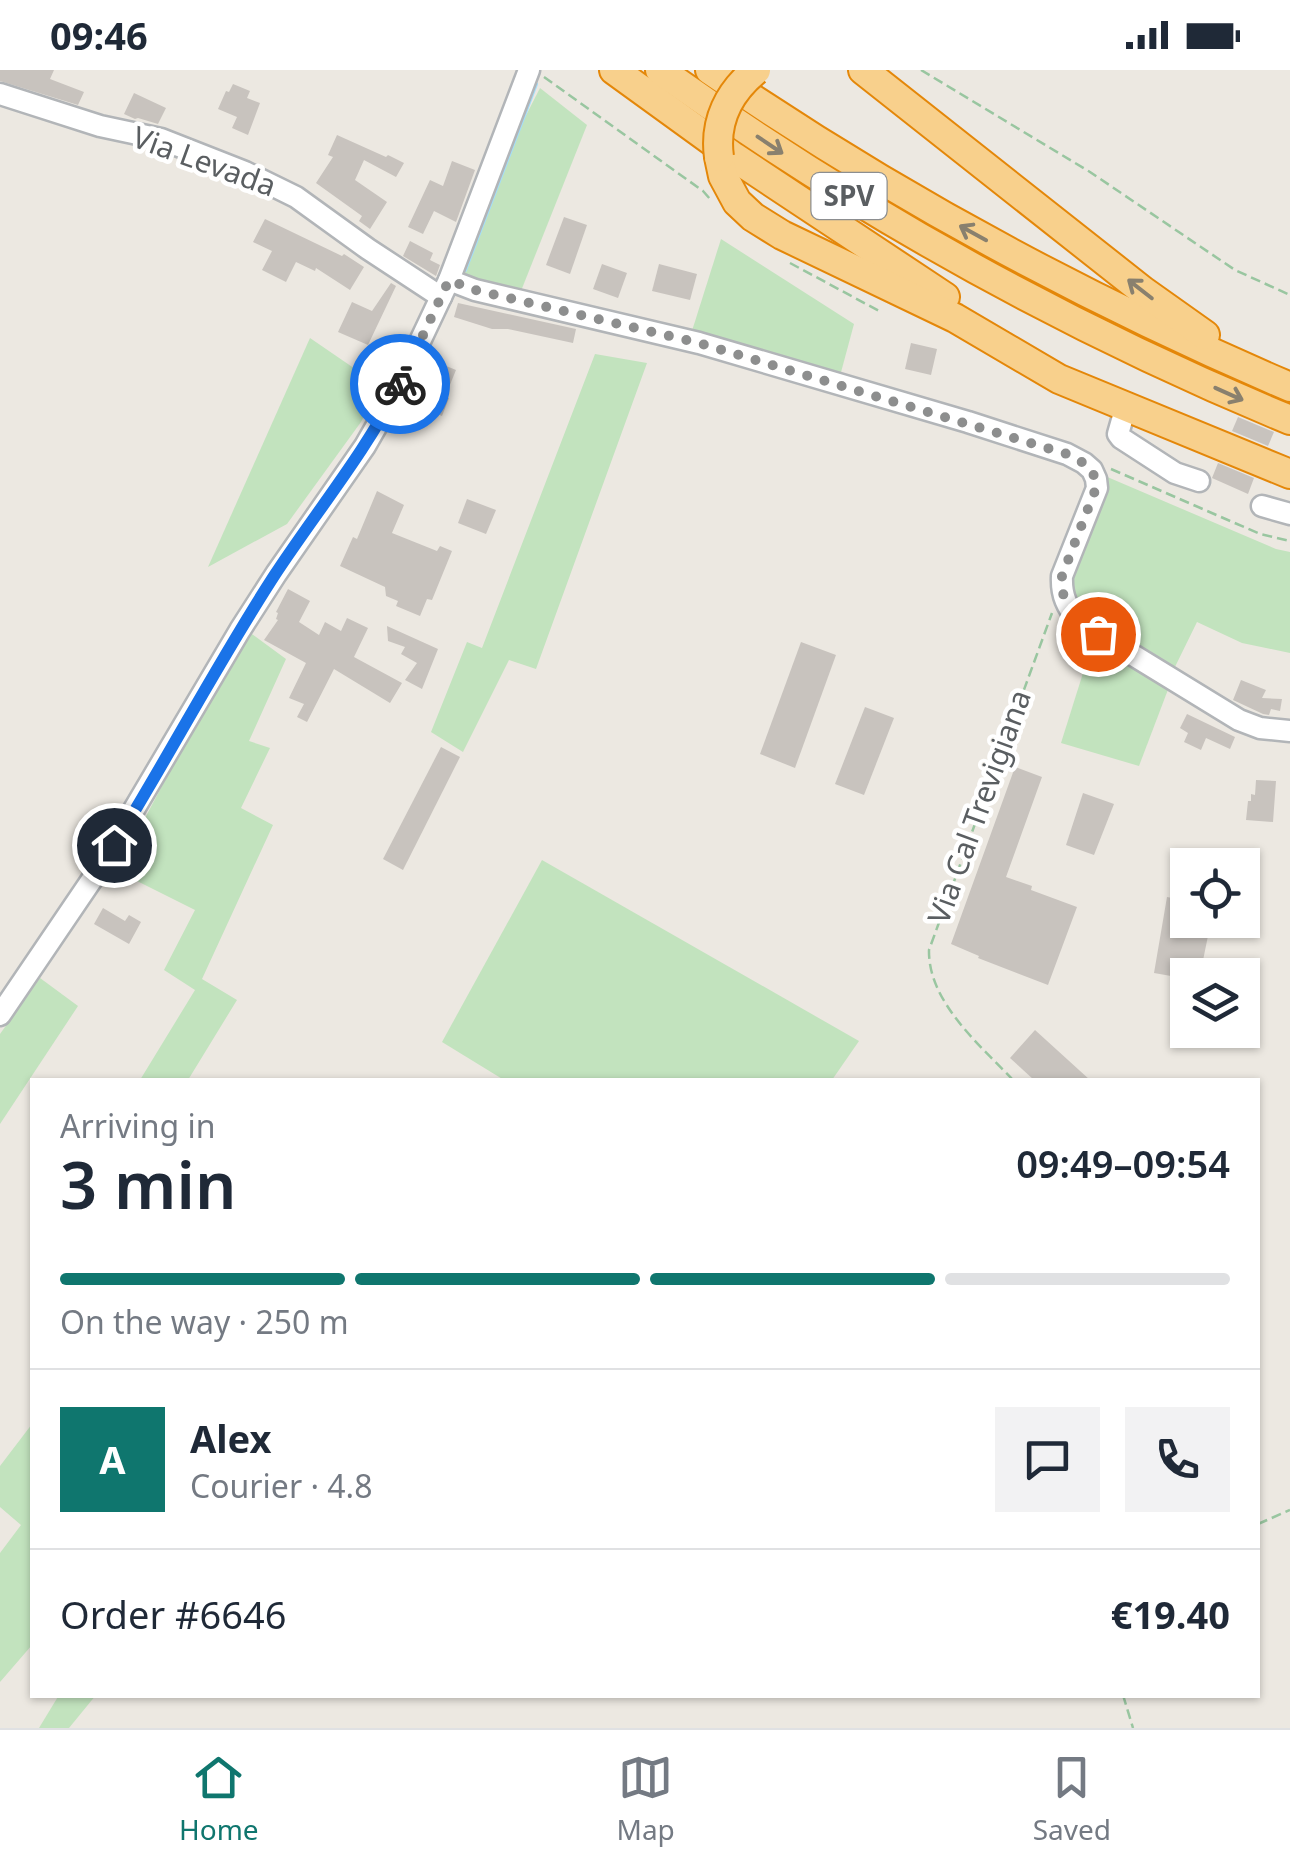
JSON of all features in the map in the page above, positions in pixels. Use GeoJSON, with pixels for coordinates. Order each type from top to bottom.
{"type":"FeatureCollection","features":[{"type":"Feature","properties":{"kind":"highway"},"geometry":{"type":"LineString","coordinates":[[614,70],[796,199],[982,319],[1032,365]]}},
{"type":"Feature","properties":{"kind":"highway","name":"SPV"},"geometry":{"type":"LineString","coordinates":[[660,70],[796,163],[931,244],[1104,336],[1290,420]]}},
{"type":"Feature","properties":{"kind":"highway","name":"SPV"},"geometry":{"type":"LineString","coordinates":[[710,70],[858,166],[988,241],[1146,323],[1290,388]]}},
{"type":"Feature","properties":{"kind":"highway"},"geometry":{"type":"LineString","coordinates":[[756,70],[727,104],[719,129],[719,157],[731,193],[758,221],[955,318],[1059,379],[1290,474]]}},
{"type":"Feature","properties":{"kind":"highway"},"geometry":{"type":"LineString","coordinates":[[862,70],[1173,314],[1231,348],[1290,374]]}},
{"type":"Feature","properties":{"kind":"street"},"geometry":{"type":"LineString","coordinates":[[0,1014],[97,872],[224,657],[365,446],[403,379],[445,288],[532,70]]}},
{"type":"Feature","properties":{"kind":"street","name":"Via Levada"},"geometry":{"type":"LineString","coordinates":[[0,94],[100,126],[161,140],[245,172],[296,197],[368,249],[445,288]]}},
{"type":"Feature","properties":{"kind":"street"},"geometry":{"type":"LineString","coordinates":[[445,288],[475,290],[699,343],[1084,462],[1096,479],[1094,496],[1062,576],[1061,591],[1067,607],[1079,622],[1239,720],[1260,728],[1290,731]]}},
{"type":"Feature","properties":{"kind":"street"},"geometry":{"type":"LineString","coordinates":[[1126,406],[1118,434],[1121,438],[1175,474],[1199,481]]}},
{"type":"Feature","properties":{"kind":"street"},"geometry":{"type":"LineString","coordinates":[[1262,506],[1290,514]]}},
{"type":"Feature","properties":{"kind":"path"},"geometry":{"type":"LineString","coordinates":[[532,70],[712,201]]}},
{"type":"Feature","properties":{"kind":"path"},"geometry":{"type":"LineString","coordinates":[[921,70],[1090,172],[1235,270],[1290,295]]}},
{"type":"Feature","properties":{"kind":"path"},"geometry":{"type":"LineString","coordinates":[[778,256],[881,312]]}},
{"type":"Feature","properties":{"kind":"path"},"geometry":{"type":"LineString","coordinates":[[1092,470],[1100,466],[1110,468],[1260,534],[1290,541]]}},
{"type":"Feature","properties":{"kind":"path","name":"Via Cal Trevigiana"},"geometry":{"type":"LineString","coordinates":[[1011,1078],[949,1012],[928,964],[928,950],[1061,591]]}},
{"type":"Feature","properties":{"kind":"path"},"geometry":{"type":"LineString","coordinates":[[1260,1523],[1290,1510]]}},
{"type":"Feature","properties":{"kind":"path"},"geometry":{"type":"LineString","coordinates":[[1124,1698],[1133,1728]]}},
{"type":"Feature","properties":{"kind":"green space"},"geometry":{"type":"Polygon","coordinates":[[[540,88],[587,125],[519,296],[459,275],[516,135],[540,88]]]}},
{"type":"Feature","properties":{"kind":"green space"},"geometry":{"type":"Polygon","coordinates":[[[721,239],[854,324],[840,376],[691,334],[721,239]]]}},
{"type":"Feature","properties":{"kind":"green space"},"geometry":{"type":"Polygon","coordinates":[[[310,338],[380,386],[361,422],[287,524],[208,567],[310,338]]]}},
{"type":"Feature","properties":{"kind":"green space"},"geometry":{"type":"Polygon","coordinates":[[[595,354],[647,363],[536,669],[509,660],[463,752],[431,732],[467,642],[482,648],[595,354]]]}},
{"type":"Feature","properties":{"kind":"green space"},"geometry":{"type":"Polygon","coordinates":[[[1105,476],[1290,552],[1290,653],[1242,643],[1197,622],[1172,673],[1081,614],[1069,595],[1069,581],[1105,476]]]}},
{"type":"Feature","properties":{"kind":"green space"},"geometry":{"type":"Polygon","coordinates":[[[245,629],[286,659],[249,741],[270,748],[241,808],[273,825],[202,979],[237,1000],[189,1078],[141,1078],[195,990],[164,970],[195,910],[117,871],[245,629]]]}},
{"type":"Feature","properties":{"kind":"green space"},"geometry":{"type":"Polygon","coordinates":[[[1094,638],[1169,687],[1139,766],[1061,743],[1094,638]]]}},
{"type":"Feature","properties":{"kind":"green space"},"geometry":{"type":"Polygon","coordinates":[[[542,860],[859,1041],[833,1078],[501,1078],[442,1042],[542,860]]]}},
{"type":"Feature","properties":{"kind":"green space"},"geometry":{"type":"Polygon","coordinates":[[[40,978],[78,1006],[0,1124],[0,1034],[40,978]]]}},
{"type":"Feature","properties":{"kind":"green space"},"geometry":{"type":"Polygon","coordinates":[[[30,1427],[30,1647],[0,1682],[0,1553],[21,1525],[0,1507],[0,1466],[30,1427]]]}},
{"type":"Feature","properties":{"kind":"green space"},"geometry":{"type":"Polygon","coordinates":[[[57,1698],[94,1698],[69,1728],[39,1728],[57,1698]]]}},
{"type":"Feature","properties":{"kind":"building"},"geometry":{"type":"Polygon","coordinates":[[[0,70],[54,70],[50,79],[84,92],[78,105],[0,81],[0,70]]]}},
{"type":"Feature","properties":{"kind":"building"},"geometry":{"type":"Polygon","coordinates":[[[233,84],[250,91],[247,98],[260,103],[248,135],[232,128],[237,117],[218,109],[233,84]]]}},
{"type":"Feature","properties":{"kind":"building"},"geometry":{"type":"Polygon","coordinates":[[[134,93],[166,108],[158,124],[124,114],[134,93]]]}},
{"type":"Feature","properties":{"kind":"building"},"geometry":{"type":"Polygon","coordinates":[[[337,135],[404,163],[396,177],[364,160],[355,180],[387,202],[370,229],[359,221],[362,216],[316,183],[333,157],[328,155],[337,135]]]}},
{"type":"Feature","properties":{"kind":"building"},"geometry":{"type":"Polygon","coordinates":[[[452,161],[475,170],[456,222],[434,211],[423,234],[408,227],[430,180],[443,186],[452,161]]]}},
{"type":"Feature","properties":{"kind":"building"},"geometry":{"type":"Polygon","coordinates":[[[564,217],[587,225],[570,274],[546,265],[564,217]]]}},
{"type":"Feature","properties":{"kind":"building"},"geometry":{"type":"Polygon","coordinates":[[[265,219],[364,267],[350,290],[316,268],[315,271],[296,262],[286,282],[262,270],[272,251],[253,242],[265,219]]]}},
{"type":"Feature","properties":{"kind":"building"},"geometry":{"type":"Polygon","coordinates":[[[410,241],[433,253],[430,260],[440,265],[436,276],[403,256],[410,241]]]}},
{"type":"Feature","properties":{"kind":"building"},"geometry":{"type":"Polygon","coordinates":[[[602,264],[627,273],[618,298],[593,289],[602,264]]]}},
{"type":"Feature","properties":{"kind":"building"},"geometry":{"type":"Polygon","coordinates":[[[659,264],[697,274],[690,300],[652,291],[659,264]]]}},
{"type":"Feature","properties":{"kind":"building"},"geometry":{"type":"Polygon","coordinates":[[[391,283],[396,286],[368,345],[338,332],[352,302],[372,311],[391,283]]]}},
{"type":"Feature","properties":{"kind":"building"},"geometry":{"type":"Polygon","coordinates":[[[458,303],[576,329],[573,343],[492,329],[454,317],[458,303]]]}},
{"type":"Feature","properties":{"kind":"building"},"geometry":{"type":"Polygon","coordinates":[[[911,343],[937,349],[931,375],[905,369],[911,343]]]}},
{"type":"Feature","properties":{"kind":"building"},"geometry":{"type":"Polygon","coordinates":[[[434,361],[456,370],[442,416],[428,410],[439,383],[427,378],[434,361]]]}},
{"type":"Feature","properties":{"kind":"building"},"geometry":{"type":"Polygon","coordinates":[[[1238,417],[1274,432],[1268,446],[1232,431],[1238,417]]]}},
{"type":"Feature","properties":{"kind":"building"},"geometry":{"type":"Polygon","coordinates":[[[1218,463],[1254,478],[1248,494],[1212,478],[1218,463]]]}},
{"type":"Feature","properties":{"kind":"building"},"geometry":{"type":"Polygon","coordinates":[[[377,491],[404,505],[392,533],[437,551],[440,546],[452,551],[432,600],[427,599],[420,616],[396,606],[398,601],[386,596],[385,587],[340,566],[353,537],[357,539],[377,491]]]}},
{"type":"Feature","properties":{"kind":"building"},"geometry":{"type":"Polygon","coordinates":[[[467,499],[496,510],[486,534],[458,523],[467,499]]]}},
{"type":"Feature","properties":{"kind":"building"},"geometry":{"type":"Polygon","coordinates":[[[288,589],[310,601],[299,622],[319,635],[325,622],[341,631],[347,618],[368,628],[354,657],[402,683],[390,703],[334,669],[307,722],[297,717],[304,704],[289,698],[306,663],[264,640],[278,620],[276,612],[288,589]]]}},
{"type":"Feature","properties":{"kind":"building"},"geometry":{"type":"Polygon","coordinates":[[[387,626],[438,649],[422,689],[405,680],[417,663],[401,654],[405,647],[388,641],[387,626]]]}},
{"type":"Feature","properties":{"kind":"building"},"geometry":{"type":"Polygon","coordinates":[[[801,642],[836,655],[795,768],[760,754],[801,642]]]}},
{"type":"Feature","properties":{"kind":"building"},"geometry":{"type":"Polygon","coordinates":[[[1241,680],[1266,690],[1262,698],[1282,699],[1280,711],[1271,709],[1269,715],[1263,714],[1233,700],[1241,680]]]}},
{"type":"Feature","properties":{"kind":"building"},"geometry":{"type":"Polygon","coordinates":[[[865,707],[894,718],[864,795],[835,784],[865,707]]]}},
{"type":"Feature","properties":{"kind":"building"},"geometry":{"type":"Polygon","coordinates":[[[1187,714],[1235,737],[1230,749],[1206,738],[1201,750],[1184,742],[1188,733],[1180,728],[1187,714]]]}},
{"type":"Feature","properties":{"kind":"building"},"geometry":{"type":"Polygon","coordinates":[[[441,747],[460,757],[403,870],[383,859],[441,747]]]}},
{"type":"Feature","properties":{"kind":"building"},"geometry":{"type":"Polygon","coordinates":[[[1015,767],[1042,777],[1006,877],[1077,907],[1048,985],[951,944],[1015,767]]]}},
{"type":"Feature","properties":{"kind":"building"},"geometry":{"type":"Polygon","coordinates":[[[1256,780],[1276,781],[1273,822],[1246,820],[1256,780]]]}},
{"type":"Feature","properties":{"kind":"building"},"geometry":{"type":"Polygon","coordinates":[[[1083,793],[1114,804],[1094,855],[1066,845],[1083,793]]]}},
{"type":"Feature","properties":{"kind":"building"},"geometry":{"type":"Polygon","coordinates":[[[1167,897],[1170,898],[1170,938],[1208,938],[1203,958],[1170,958],[1170,976],[1154,973],[1167,897]]]}},
{"type":"Feature","properties":{"kind":"building"},"geometry":{"type":"Polygon","coordinates":[[[103,908],[125,921],[129,915],[141,922],[129,944],[94,924],[103,908]]]}},
{"type":"Feature","properties":{"kind":"building"},"geometry":{"type":"Polygon","coordinates":[[[1035,1030],[1088,1078],[1032,1078],[1010,1058],[1035,1030]]]}},
{"type":"Feature","properties":{"kind":"waterway"},"geometry":{"type":"LineString","coordinates":[[465,270],[536,84]]}},
{"type":"Feature","properties":{"kind":"way so far"},"geometry":{"type":"LineString","coordinates":[[400,384],[449,280],[475,290],[699,343],[1067,454],[1092,470],[1096,488],[1062,576],[1061,591],[1079,622],[1098,634]]}},
{"type":"Feature","properties":{"kind":"route"},"geometry":{"type":"LineString","coordinates":[[114,845],[240,630],[365,446],[400,384]]}}]}
